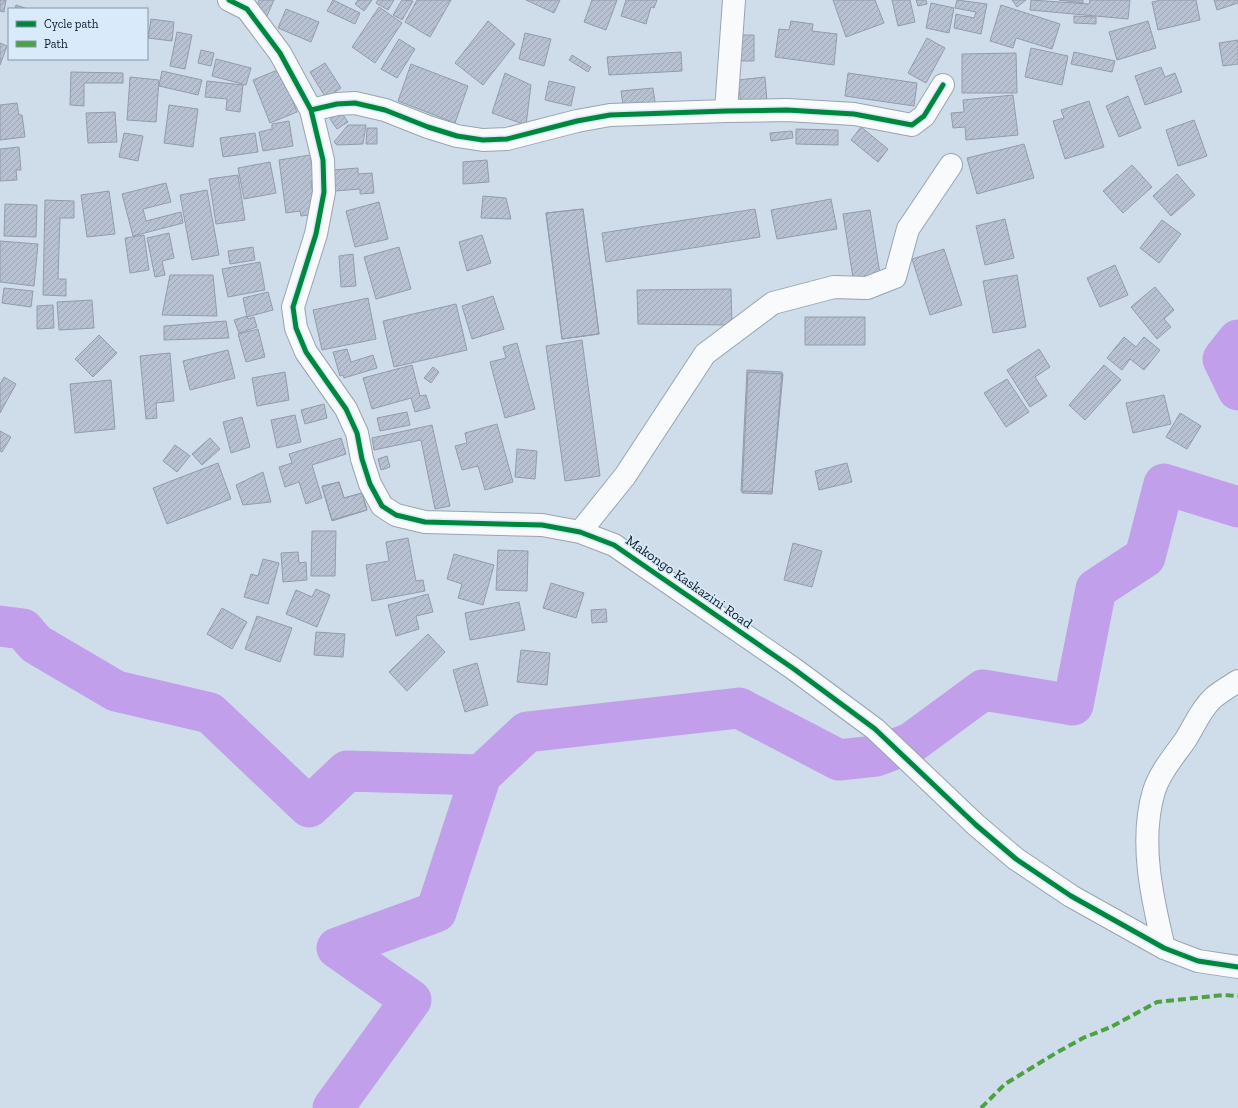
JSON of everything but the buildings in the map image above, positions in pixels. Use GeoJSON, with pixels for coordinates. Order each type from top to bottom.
{"type":"FeatureCollection","features":[{"type":"Feature","properties":{"kind":"street"},"geometry":{"type":"LineString","coordinates":[[726,111],[734,0]]}},
{"type":"Feature","properties":{"kind":"street","name":"Makongo Kaskazini Road"},"geometry":{"type":"LineString","coordinates":[[242,3],[280,53],[311,110],[323,160],[324,192],[316,234],[293,307],[296,328],[306,352],[346,409],[357,433],[362,459],[370,484],[382,506],[396,516],[425,522],[542,525],[580,532],[620,549],[794,669],[875,729],[976,825],[1016,859],[1071,896],[1164,948],[1198,961],[1238,967]]}},
{"type":"Feature","properties":{"kind":"street"},"geometry":{"type":"LineString","coordinates":[[311,110],[336,104],[355,103],[385,110],[428,127],[457,136],[483,140],[507,139],[577,121],[610,115],[787,110],[854,114],[912,125],[924,116],[943,85]]}},
{"type":"Feature","properties":{"kind":"street"},"geometry":{"type":"LineString","coordinates":[[580,532],[624,476],[705,354],[773,303],[834,287],[867,288],[896,277],[908,229],[951,165]]}},
{"type":"Feature","properties":{"kind":"street"},"geometry":{"type":"LineString","coordinates":[[1164,948],[1155,909],[1149,861],[1148,821],[1155,790],[1164,770],[1204,708],[1213,698],[1238,681]]}},
{"type":"Feature","properties":{"kind":"waterway"},"geometry":{"type":"LineString","coordinates":[[1238,340],[1223,359],[1238,390]]}},
{"type":"Feature","properties":{"kind":"waterway"},"geometry":{"type":"LineString","coordinates":[[333,1108],[411,1000],[337,948],[436,912],[481,775],[527,732],[739,708],[839,760],[876,756],[911,743],[983,690],[1073,705],[1096,589],[1145,557],[1164,484],[1238,507]]}},
{"type":"Feature","properties":{"kind":"waterway"},"geometry":{"type":"LineString","coordinates":[[0,626],[23,629],[36,644],[116,691],[210,713],[309,807],[347,771],[481,775]]}},
{"type":"Feature","properties":{"kind":"marked path"},"geometry":{"type":"LineString","coordinates":[[981,1108],[1005,1084],[1056,1053],[1083,1038],[1111,1027],[1157,1002],[1224,995],[1238,996]]}},
{"type":"Feature","properties":{"kind":"cycle path"},"geometry":{"type":"LineString","coordinates":[[229,0],[247,9],[280,53],[311,110],[323,160],[324,192],[316,234],[293,307],[296,328],[306,352],[346,409],[357,433],[362,459],[370,484],[382,506],[396,515],[425,522],[542,525],[580,532],[614,545],[794,669],[875,729],[976,825],[1016,859],[1071,896],[1164,948],[1198,961],[1238,967]]}},
{"type":"Feature","properties":{"kind":"cycle path"},"geometry":{"type":"LineString","coordinates":[[311,110],[337,104],[355,103],[385,110],[428,127],[457,136],[483,140],[507,139],[577,121],[610,115],[787,110],[854,114],[912,125],[924,116],[943,85]]}}]}
